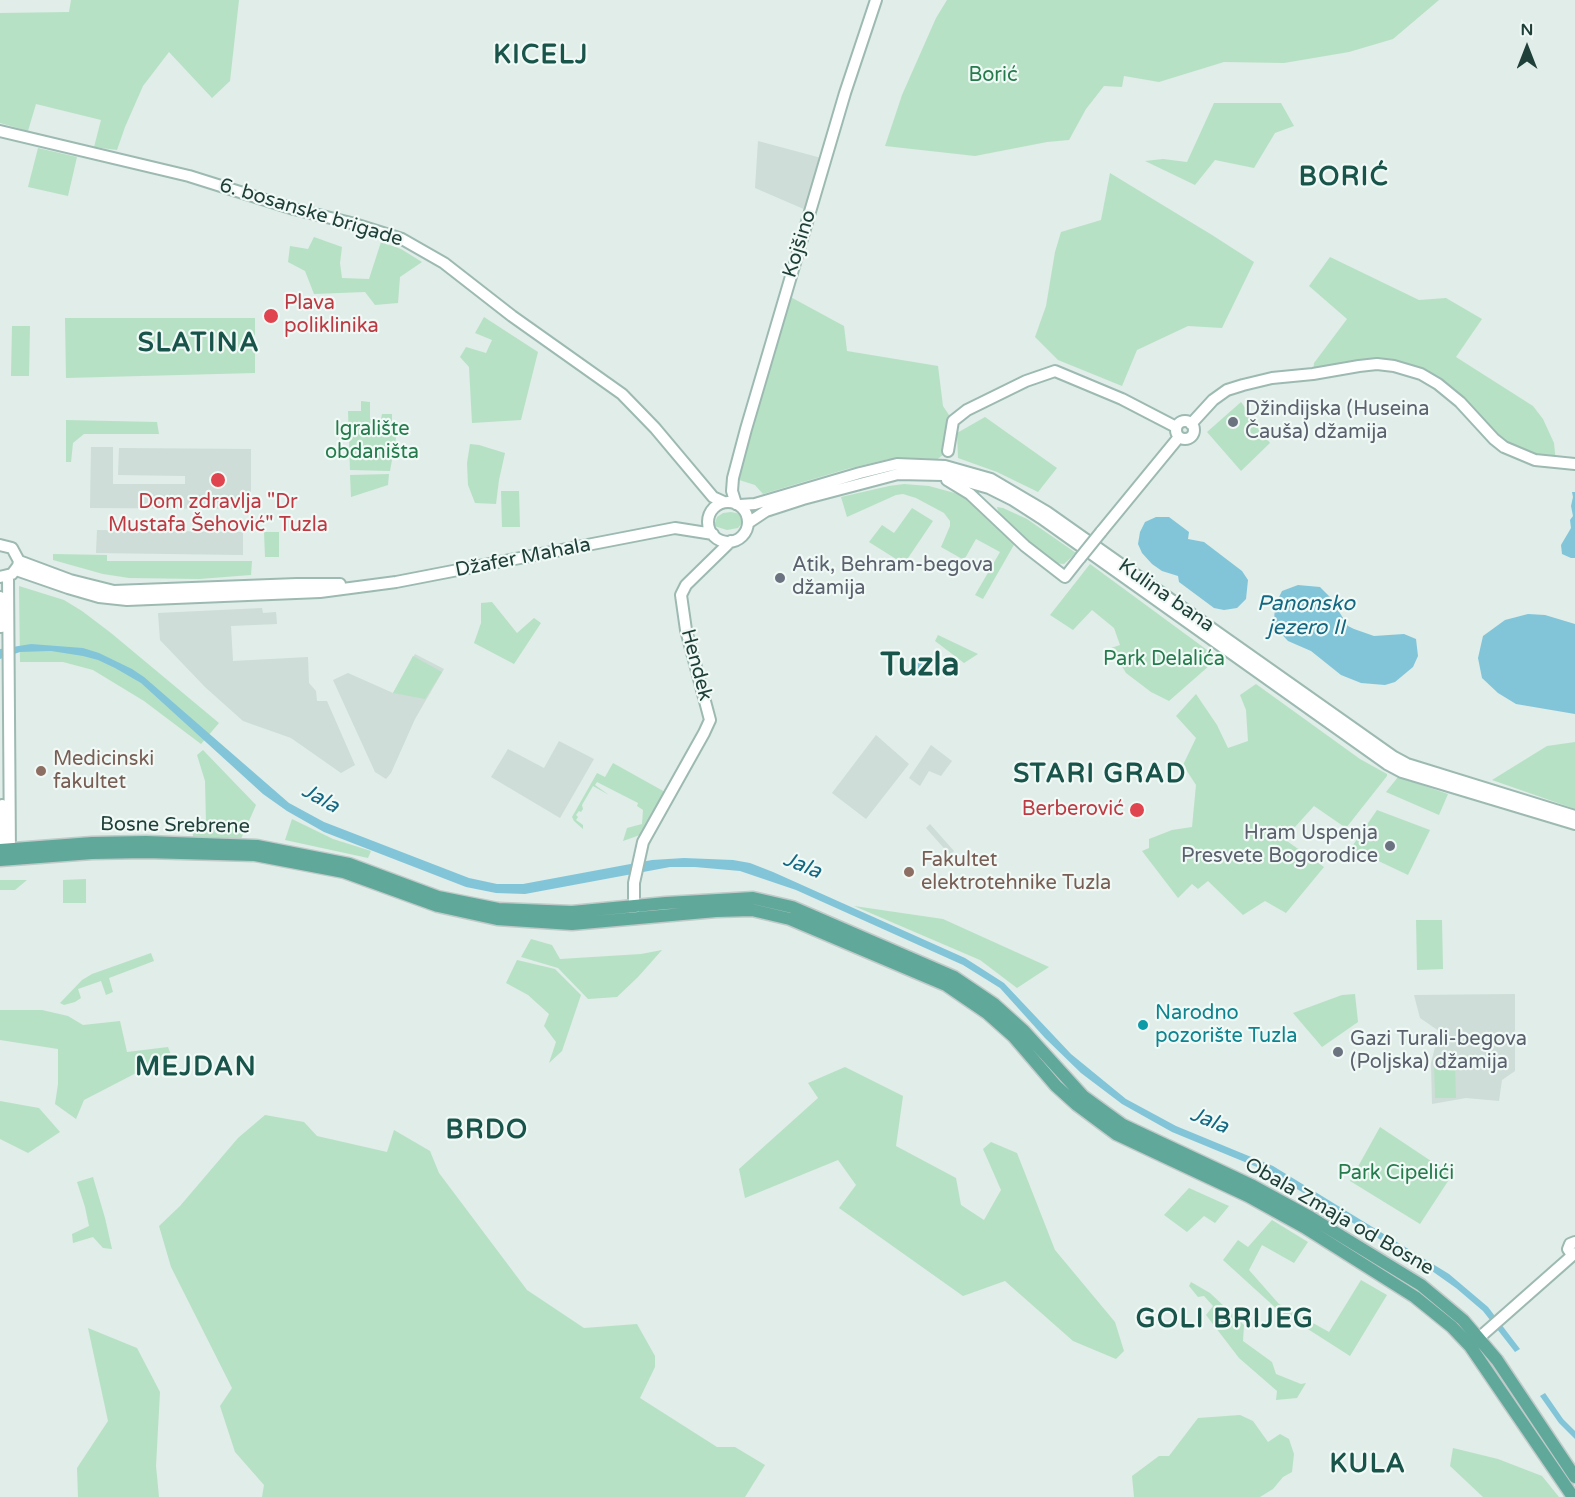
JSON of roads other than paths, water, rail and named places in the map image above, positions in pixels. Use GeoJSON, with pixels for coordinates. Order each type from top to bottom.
{"type":"FeatureCollection","features":[{"type":"Feature","properties":{"kind":"main road","name":"Kojšino"},"geometry":{"type":"LineString","coordinates":[[732,491],[733,478],[775,327],[876,0]]}},
{"type":"Feature","properties":{"kind":"main road","name":"6. bosanske brigade"},"geometry":{"type":"LineString","coordinates":[[0,131],[189,176],[294,209],[402,239],[444,263],[512,316],[622,394],[720,500]]}},
{"type":"Feature","properties":{"kind":"main road"},"geometry":{"type":"LineString","coordinates":[[928,465],[948,451],[952,421],[986,400],[1040,375],[1055,371],[1122,399],[1187,438],[1192,435],[1191,424],[1213,400],[1227,390],[1272,378],[1377,364],[1394,366],[1421,374],[1438,384],[1460,402],[1504,447],[1534,460],[1575,464]]}},
{"type":"Feature","properties":{"kind":"main road"},"geometry":{"type":"LineString","coordinates":[[938,475],[970,494],[1025,546],[1065,577],[1178,432]]}},
{"type":"Feature","properties":{"kind":"main road"},"geometry":{"type":"LineString","coordinates":[[948,451],[962,470]]}},
{"type":"Feature","properties":{"kind":"main road","name":"Kulina bana"},"geometry":{"type":"LineString","coordinates":[[738,505],[755,504],[897,464],[945,466],[991,479],[1047,512],[1400,761],[1575,816]]}},
{"type":"Feature","properties":{"kind":"main road","name":"Kulina bana"},"geometry":{"type":"LineString","coordinates":[[748,523],[766,511],[862,482],[898,474],[938,475],[989,488],[1013,500],[1387,764],[1402,772],[1575,824]]}},
{"type":"Feature","properties":{"kind":"main road"},"geometry":{"type":"LineString","coordinates":[[732,491],[738,505],[745,512],[748,523],[743,534],[720,551],[715,535],[709,526],[712,511],[720,500],[732,491]]}},
{"type":"Feature","properties":{"kind":"main road"},"geometry":{"type":"LineString","coordinates":[[991,514],[990,506],[994,498],[1000,496],[1013,500]]}},
{"type":"Feature","properties":{"kind":"main road"},"geometry":{"type":"LineString","coordinates":[[720,500],[738,505]]}},
{"type":"Feature","properties":{"kind":"main road","name":"Džafer Mahala"},"geometry":{"type":"LineString","coordinates":[[11,571],[70,579],[114,591],[297,589],[362,585],[396,582],[657,531],[684,528],[702,520],[712,511]]}},
{"type":"Feature","properties":{"kind":"main road","name":"Džafer Mahala"},"geometry":{"type":"LineString","coordinates":[[684,528],[715,535]]}},
{"type":"Feature","properties":{"kind":"main road"},"geometry":{"type":"LineString","coordinates":[[715,535],[731,541]]}},
{"type":"Feature","properties":{"kind":"main road"},"geometry":{"type":"LineString","coordinates":[[0,545],[12,548],[5,648],[4,854]]}},
{"type":"Feature","properties":{"kind":"main road","name":"Hendek"},"geometry":{"type":"LineString","coordinates":[[634,907],[634,883],[640,854],[658,814],[710,720],[686,630],[681,595],[686,585],[720,551]]}},
{"type":"Feature","properties":{"kind":"main road"},"geometry":{"type":"LineString","coordinates":[[0,597],[5,648]]}},
{"type":"Feature","properties":{"kind":"main road","name":"Bosne Srebrene"},"geometry":{"type":"LineString","coordinates":[[4,854],[205,852],[255,855],[346,868]]}},
{"type":"Feature","properties":{"kind":"main road","name":"Obala Zmaja od Bosne"},"geometry":{"type":"LineString","coordinates":[[346,868],[438,906],[497,919],[572,924],[634,907],[716,911],[752,910],[790,919],[946,985],[987,1013],[1014,1037],[1056,1086],[1116,1134],[1248,1196],[1304,1227],[1415,1297],[1452,1327],[1472,1339]]}},
{"type":"Feature","properties":{"kind":"main road"},"geometry":{"type":"LineString","coordinates":[[1472,1339],[1570,1251]]}},
{"type":"Feature","properties":{"kind":"main road"},"geometry":{"type":"LineString","coordinates":[[1472,1339],[1497,1360],[1575,1477]]}},
{"type":"Feature","properties":{"kind":"main road"},"geometry":{"type":"LineString","coordinates":[[1472,1339],[1573,1497]]}},
{"type":"Feature","properties":{"kind":"water"},"geometry":{"type":"Polygon","coordinates":[[[1572,492],[1575,492],[1575,558],[1562,554],[1561,545],[1571,528],[1572,492]]]}},
{"type":"Feature","properties":{"kind":"water"},"geometry":{"type":"Polygon","coordinates":[[[1156,517],[1169,517],[1189,532],[1188,539],[1204,542],[1242,571],[1248,580],[1246,599],[1237,608],[1224,610],[1214,608],[1179,582],[1178,576],[1162,571],[1142,553],[1138,544],[1140,532],[1145,522],[1156,517]]]}},
{"type":"Feature","properties":{"kind":"water","name":"Panonsko jezero II"},"geometry":{"type":"Polygon","coordinates":[[[1298,585],[1320,587],[1330,597],[1348,626],[1354,629],[1374,636],[1404,634],[1416,639],[1418,656],[1413,667],[1395,682],[1385,685],[1361,683],[1341,675],[1311,651],[1288,641],[1275,627],[1275,605],[1282,591],[1298,585]]]}},
{"type":"Feature","properties":{"kind":"water"},"geometry":{"type":"Polygon","coordinates":[[[1528,614],[1545,615],[1575,624],[1575,714],[1516,704],[1498,693],[1482,678],[1478,658],[1483,636],[1505,620],[1528,614]]]}},
{"type":"Feature","properties":{"kind":"water"},"geometry":{"type":"Polygon","coordinates":[[[31,644],[83,648],[132,669],[289,803],[324,822],[469,878],[497,884],[523,884],[652,860],[684,858],[733,860],[750,863],[773,872],[965,958],[1004,983],[1071,1054],[1126,1099],[1176,1126],[1273,1166],[1449,1274],[1488,1307],[1520,1349],[1515,1352],[1483,1311],[1432,1271],[1269,1172],[1172,1132],[1122,1104],[1081,1073],[1045,1038],[1000,988],[963,965],[796,890],[740,871],[670,867],[525,894],[496,893],[466,887],[324,832],[287,811],[263,794],[141,683],[115,668],[83,656],[51,651],[20,652],[0,659],[0,649],[31,644]]]}},
{"type":"Feature","properties":{"kind":"water"},"geometry":{"type":"Polygon","coordinates":[[[920,658],[928,666],[920,674],[912,666],[920,658]]]}},
{"type":"Feature","properties":{"kind":"water"},"geometry":{"type":"Polygon","coordinates":[[[1545,1393],[1563,1419],[1575,1431],[1575,1439],[1559,1423],[1540,1396],[1545,1393]]]}},
{"type":"Feature","properties":{"kind":"place","name":"Plava poliklinika"},"geometry":{"type":"Point","coordinates":[271,316]}},
{"type":"Feature","properties":{"kind":"place","name":"Džindijska (Huseina Čauša) džamija"},"geometry":{"type":"Point","coordinates":[1233,422]}},
{"type":"Feature","properties":{"kind":"place","name":"Dom zdravlja \"Dr Mustafa Šehović\" Tuzla"},"geometry":{"type":"Point","coordinates":[218,480]}},
{"type":"Feature","properties":{"kind":"place","name":"Atik, Behram-begova džamija"},"geometry":{"type":"Point","coordinates":[780,578]}},
{"type":"Feature","properties":{"kind":"place","name":"Medicinski fakultet"},"geometry":{"type":"Point","coordinates":[41,771]}},
{"type":"Feature","properties":{"kind":"place","name":"Berberović"},"geometry":{"type":"Point","coordinates":[1137,810]}},
{"type":"Feature","properties":{"kind":"place","name":"Hram Uspenja Presvete Bogorodice"},"geometry":{"type":"Point","coordinates":[1390,846]}},
{"type":"Feature","properties":{"kind":"place","name":"Fakultet elektrotehnike Tuzla"},"geometry":{"type":"Point","coordinates":[909,872]}},
{"type":"Feature","properties":{"kind":"place","name":"Narodno pozorište Tuzla"},"geometry":{"type":"Point","coordinates":[1143,1025]}},
{"type":"Feature","properties":{"kind":"place","name":"Gazi Turali-begova (Poljska) džamija"},"geometry":{"type":"Point","coordinates":[1338,1052]}},
{"type":"Feature","properties":{"kind":"district","name":"KICELJ"},"geometry":{"type":"Point","coordinates":[541,56]}},
{"type":"Feature","properties":{"kind":"district","name":"BORIĆ"},"geometry":{"type":"Point","coordinates":[1344,178]}},
{"type":"Feature","properties":{"kind":"district","name":"SLATINA"},"geometry":{"type":"Point","coordinates":[199,344]}},
{"type":"Feature","properties":{"kind":"district","name":"Tuzla"},"geometry":{"type":"Point","coordinates":[920,667]}},
{"type":"Feature","properties":{"kind":"district","name":"STARI GRAD"},"geometry":{"type":"Point","coordinates":[1100,775]}},
{"type":"Feature","properties":{"kind":"district","name":"MEJDAN"},"geometry":{"type":"Point","coordinates":[196,1068]}},
{"type":"Feature","properties":{"kind":"district","name":"BRDO"},"geometry":{"type":"Point","coordinates":[487,1131]}},
{"type":"Feature","properties":{"kind":"district","name":"GOLI BRIJEG"},"geometry":{"type":"Point","coordinates":[1225,1320]}},
{"type":"Feature","properties":{"kind":"district","name":"KULA"},"geometry":{"type":"Point","coordinates":[1368,1465]}},
{"type":"Feature","properties":{"kind":"park label","name":"Borić"},"geometry":{"type":"Point","coordinates":[993,76]}},
{"type":"Feature","properties":{"kind":"park label","name":"Igralište obdaništa"},"geometry":{"type":"Point","coordinates":[372,442]}},
{"type":"Feature","properties":{"kind":"park label","name":"Park Delalića"},"geometry":{"type":"Point","coordinates":[1164,660]}},
{"type":"Feature","properties":{"kind":"park label","name":"Park Cipelići"},"geometry":{"type":"Point","coordinates":[1396,1174]}},
{"type":"Feature","properties":{"kind":"water label","name":"Jala"},"geometry":{"type":"Point","coordinates":[320,799]}},
{"type":"Feature","properties":{"kind":"water label","name":"Jala"},"geometry":{"type":"Point","coordinates":[802,866]}},
{"type":"Feature","properties":{"kind":"water label","name":"Jala"},"geometry":{"type":"Point","coordinates":[1209,1121]}}]}
